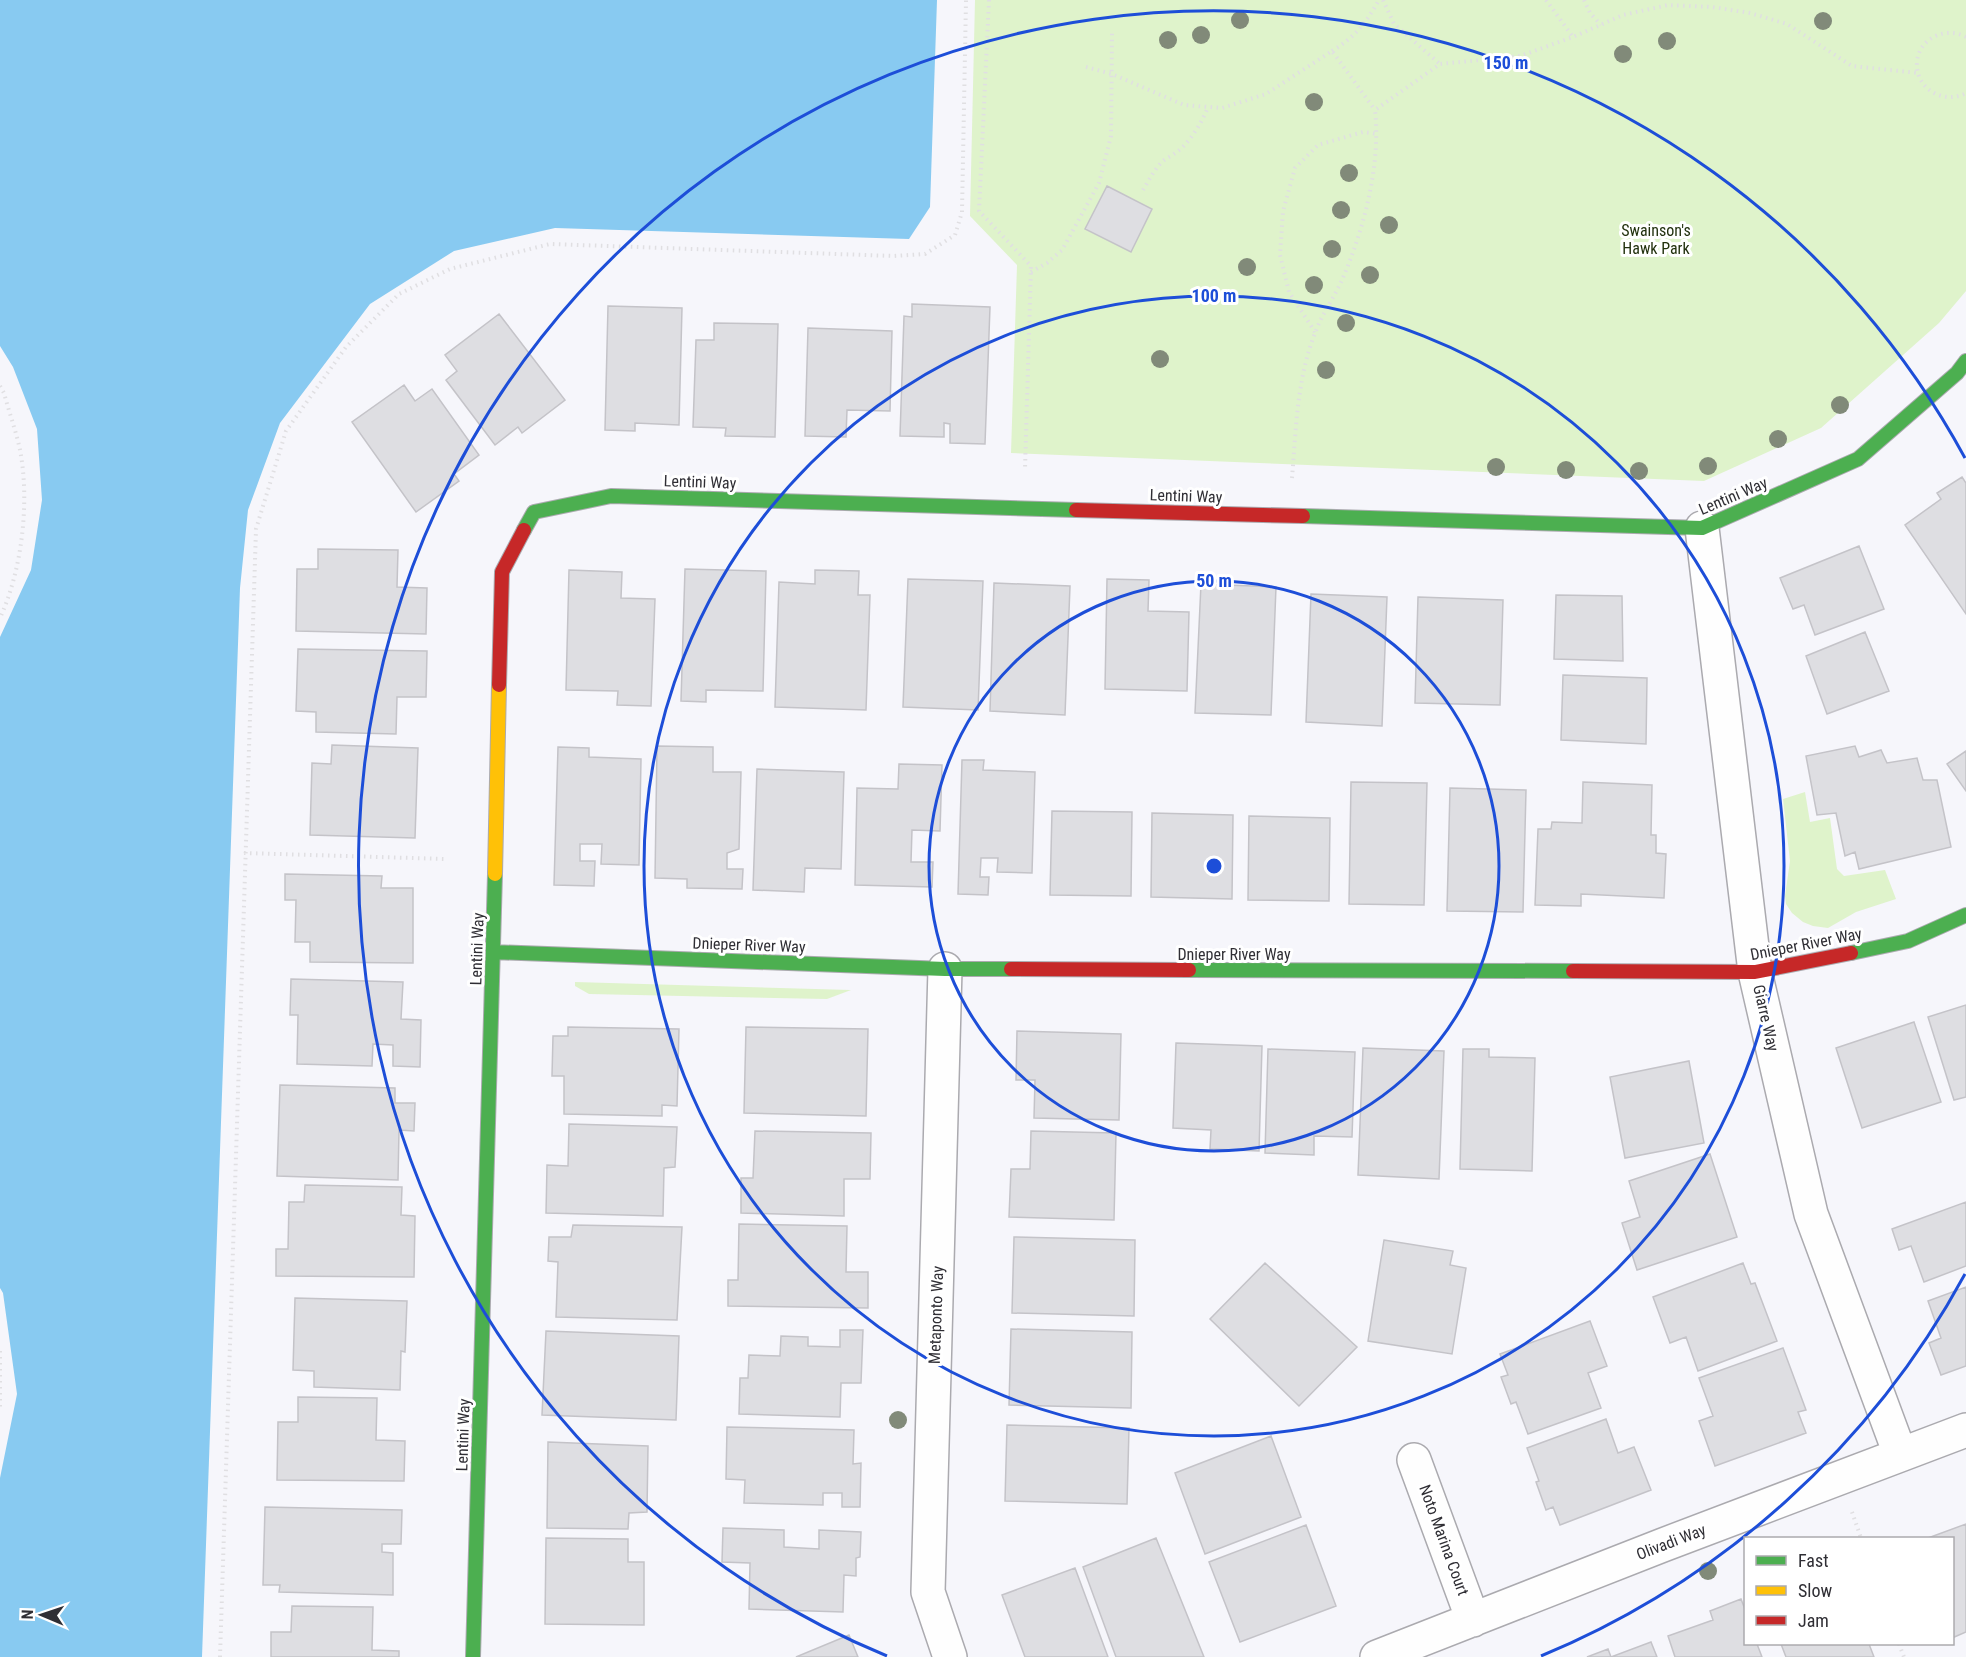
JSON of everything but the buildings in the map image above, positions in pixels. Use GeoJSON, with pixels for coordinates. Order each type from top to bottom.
{"type":"FeatureCollection","features":[{"type":"Feature","properties":{"kind":"street","name":"Lentini Way"},"geometry":{"type":"LineString","coordinates":[[473,1657],[494,952],[502,572],[534,512],[611,496],[1702,528],[1858,459],[1957,373],[1966,361]]}},
{"type":"Feature","properties":{"kind":"street","name":"Giarre Way"},"geometry":{"type":"LineString","coordinates":[[1702,528],[1755,972],[1811,1214],[1900,1454]]}},
{"type":"Feature","properties":{"kind":"street","name":"Dnieper River Way"},"geometry":{"type":"LineString","coordinates":[[494,952],[945,969],[1755,972],[1908,940],[1966,915]]}},
{"type":"Feature","properties":{"kind":"street","name":"Metaponto Way"},"geometry":{"type":"LineString","coordinates":[[945,969],[928,1592],[950,1657]]}},
{"type":"Feature","properties":{"kind":"street","name":"Olivadi Way"},"geometry":{"type":"LineString","coordinates":[[1377,1657],[1966,1430]]}},
{"type":"Feature","properties":{"kind":"street","name":"Noto Marina Court"},"geometry":{"type":"LineString","coordinates":[[1414,1460],[1473,1620]]}},
{"type":"Feature","properties":{"kind":"path"},"geometry":{"type":"LineString","coordinates":[[220,1657],[256,529],[286,431],[346,346],[399,294],[450,269],[550,244],[894,256],[925,254],[955,235],[962,212],[966,0]]}},
{"type":"Feature","properties":{"kind":"path"},"geometry":{"type":"LineString","coordinates":[[989,0],[980,211],[1031,266],[1025,469]]}},
{"type":"Feature","properties":{"kind":"path"},"geometry":{"type":"LineString","coordinates":[[1086,67],[1112,75],[1184,105],[1222,108],[1266,94],[1350,40],[1381,0],[1394,24],[1440,64]]}},
{"type":"Feature","properties":{"kind":"path"},"geometry":{"type":"LineString","coordinates":[[1546,0],[1573,37]]}},
{"type":"Feature","properties":{"kind":"path"},"geometry":{"type":"LineString","coordinates":[[1584,0],[1590,13],[1601,25]]}},
{"type":"Feature","properties":{"kind":"path"},"geometry":{"type":"LineString","coordinates":[[1375,110],[1440,64],[1520,56],[1573,37],[1623,15],[1668,5],[1712,7],[1750,13],[1787,24],[1852,66],[1918,73]]}},
{"type":"Feature","properties":{"kind":"path"},"geometry":{"type":"LineString","coordinates":[[1966,37],[1958,33],[1947,32],[1936,35],[1927,41],[1920,51],[1917,62],[1918,73],[1927,89],[1948,98],[1959,97],[1966,93]]}},
{"type":"Feature","properties":{"kind":"path"},"geometry":{"type":"LineString","coordinates":[[1030,272],[1047,263],[1062,250],[1099,183],[1110,136],[1112,33]]}},
{"type":"Feature","properties":{"kind":"path"},"geometry":{"type":"LineString","coordinates":[[1292,478],[1298,396],[1315,333],[1342,280],[1364,221],[1378,134],[1375,110],[1332,51]]}},
{"type":"Feature","properties":{"kind":"path"},"geometry":{"type":"LineString","coordinates":[[1143,190],[1165,159],[1175,154],[1195,132],[1208,107]]}},
{"type":"Feature","properties":{"kind":"path"},"geometry":{"type":"LineString","coordinates":[[1315,333],[1289,292],[1280,255],[1283,212],[1295,168],[1318,145],[1363,132],[1378,134]]}},
{"type":"Feature","properties":{"kind":"path"},"geometry":{"type":"LineString","coordinates":[[0,386],[21,451],[24,489],[22,535],[12,587],[0,618]]}},
{"type":"Feature","properties":{"kind":"path"},"geometry":{"type":"LineString","coordinates":[[244,853],[446,859]]}},
{"type":"Feature","properties":{"kind":"path"},"geometry":{"type":"LineString","coordinates":[[0,1351],[0,1411]]}},
{"type":"Feature","properties":{"kind":"green space","name":"Swainson's Hawk Park"},"geometry":{"type":"Polygon","coordinates":[[[975,0],[1966,0],[1966,291],[1939,323],[1821,428],[1704,481],[1011,453],[1017,265],[970,216],[975,0]]]}},
{"type":"Feature","properties":{"kind":"green space"},"geometry":{"type":"Polygon","coordinates":[[[1805,792],[1810,822],[1830,818],[1837,869],[1844,876],[1885,870],[1896,899],[1856,912],[1828,928],[1803,922],[1792,913],[1786,904],[1785,896],[1790,861],[1783,799],[1805,792]]]}},
{"type":"Feature","properties":{"kind":"green space"},"geometry":{"type":"Polygon","coordinates":[[[575,982],[851,990],[827,999],[589,994],[575,986],[575,982]]]}},
{"type":"Feature","properties":{"kind":"water"},"geometry":{"type":"Polygon","coordinates":[[[0,0],[937,0],[930,207],[909,239],[555,228],[454,251],[370,304],[280,423],[248,510],[240,588],[202,1657],[0,1657],[0,1478],[17,1394],[3,1293],[0,1288],[0,637],[31,570],[42,500],[37,429],[13,367],[0,346],[0,0]]]}},
{"type":"Feature","properties":{"kind":"traffic: fast"},"geometry":{"type":"LineString","coordinates":[[1303,516],[1702,528],[1858,459],[1957,373],[1966,361]]}},
{"type":"Feature","properties":{"kind":"traffic: fast"},"geometry":{"type":"LineString","coordinates":[[524,530],[534,512],[611,496],[1076,510]]}},
{"type":"Feature","properties":{"kind":"traffic: fast"},"geometry":{"type":"LineString","coordinates":[[473,1657],[495,874]]}},
{"type":"Feature","properties":{"kind":"traffic: fast"},"geometry":{"type":"LineString","coordinates":[[1851,953],[1908,941],[1966,915]]}},
{"type":"Feature","properties":{"kind":"traffic: fast"},"geometry":{"type":"LineString","coordinates":[[493,952],[945,969],[1011,969]]}},
{"type":"Feature","properties":{"kind":"traffic: fast"},"geometry":{"type":"LineString","coordinates":[[1189,970],[1573,971]]}},
{"type":"Feature","properties":{"kind":"traffic: slow"},"geometry":{"type":"LineString","coordinates":[[495,874],[499,685]]}},
{"type":"Feature","properties":{"kind":"traffic: jam"},"geometry":{"type":"LineString","coordinates":[[1076,510],[1303,516]]}},
{"type":"Feature","properties":{"kind":"traffic: jam"},"geometry":{"type":"LineString","coordinates":[[499,685],[502,572],[524,530]]}},
{"type":"Feature","properties":{"kind":"traffic: jam"},"geometry":{"type":"LineString","coordinates":[[1573,971],[1755,972],[1851,953]]}},
{"type":"Feature","properties":{"kind":"traffic: jam"},"geometry":{"type":"LineString","coordinates":[[1011,969],[1189,970]]}}]}
